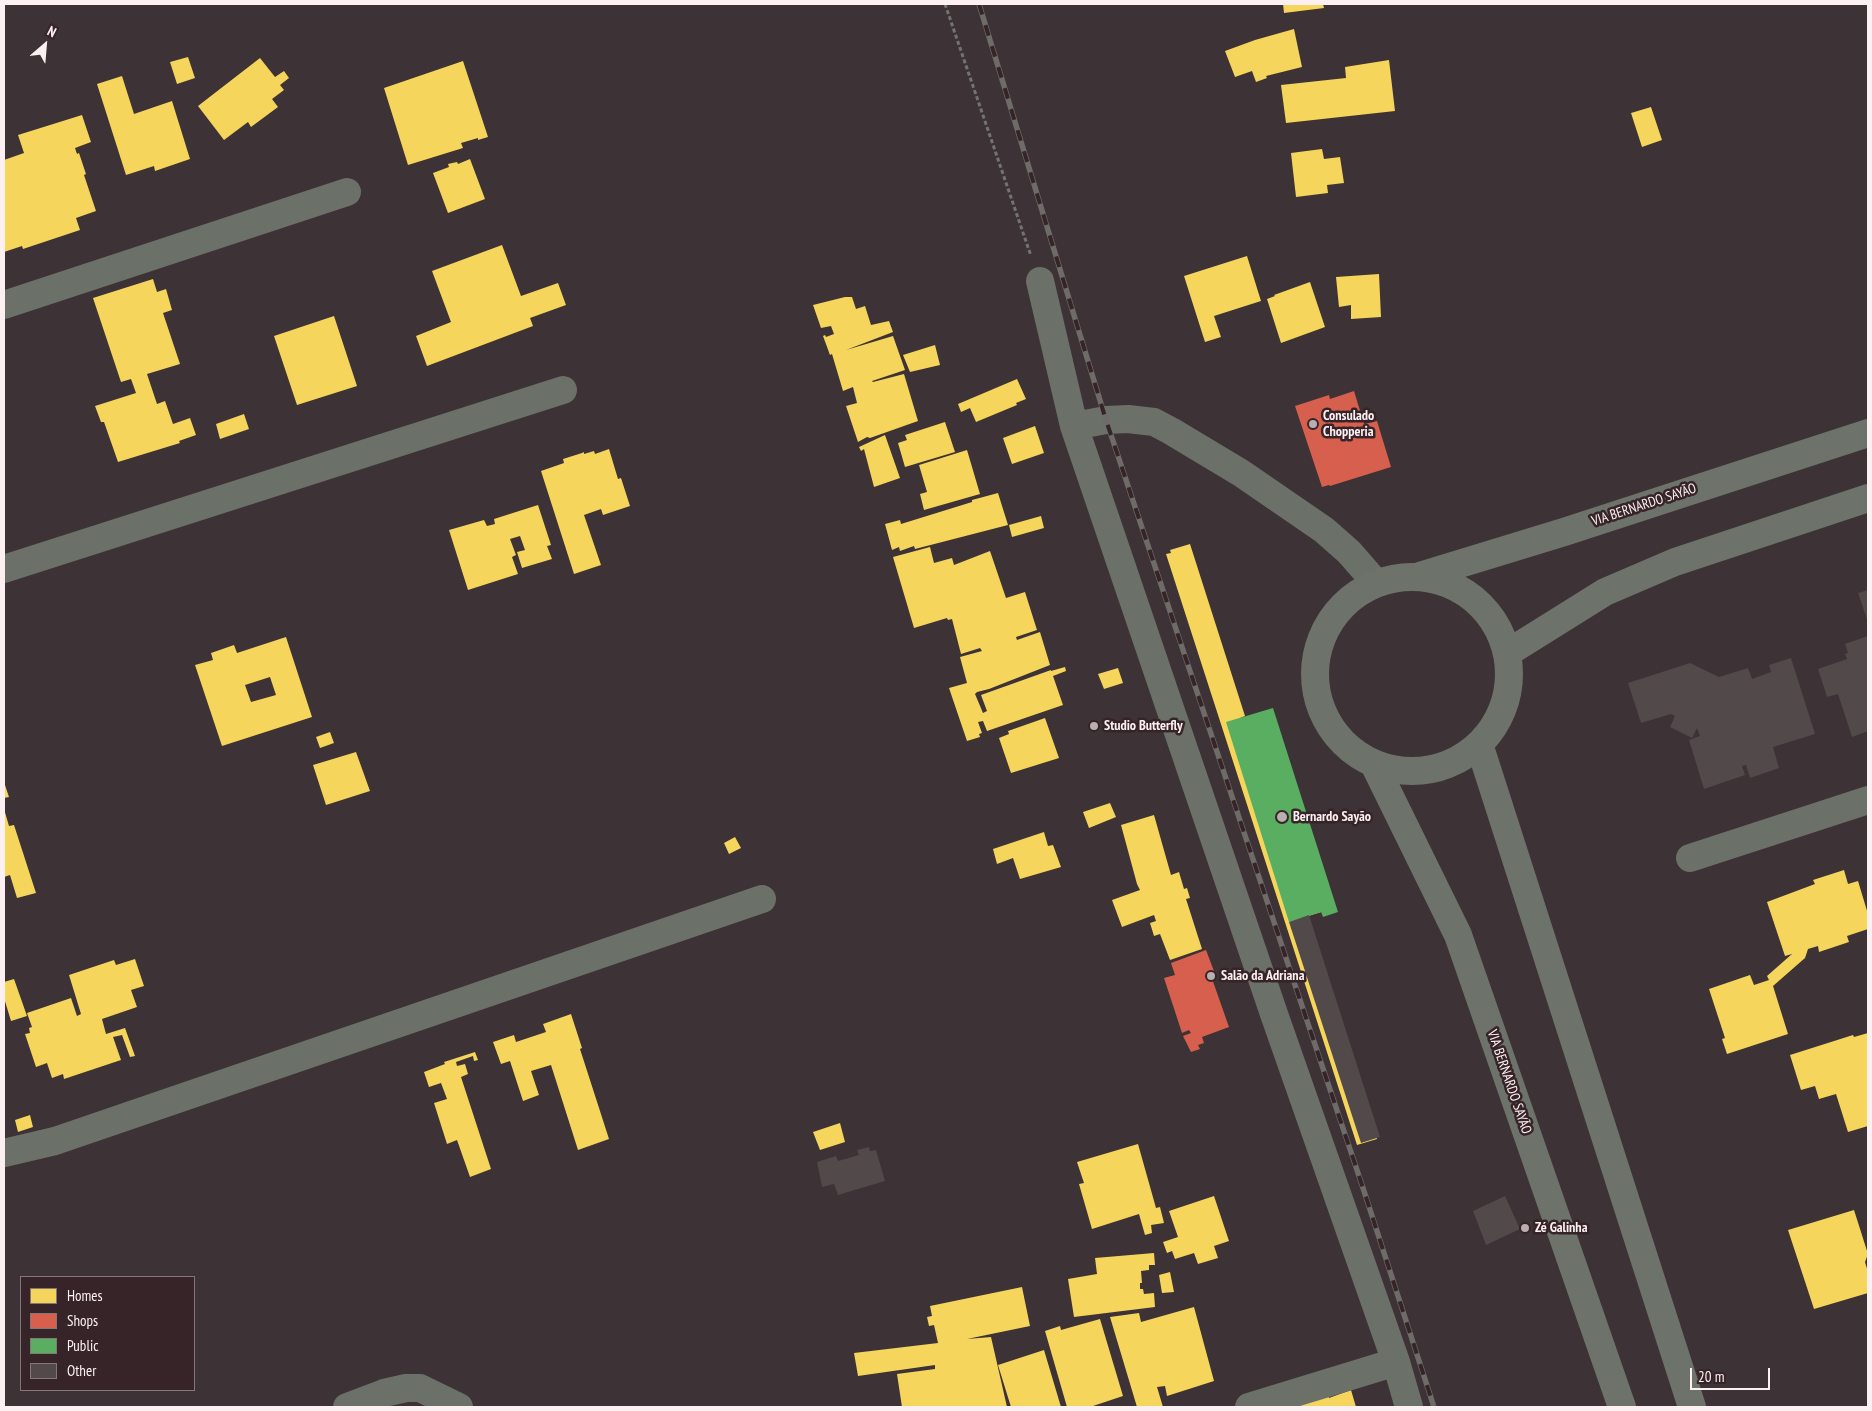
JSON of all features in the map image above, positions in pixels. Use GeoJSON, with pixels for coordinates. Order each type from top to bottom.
{"type":"FeatureCollection","features":[{"type":"Feature","properties":{"kind":"main road","name":"VIA BERNARDO SAYÃO"},"geometry":{"type":"LineString","coordinates":[[1376,583],[1420,576],[1564,532],[1868,433]]}},
{"type":"Feature","properties":{"kind":"main road"},"geometry":{"type":"LineString","coordinates":[[1509,652],[1605,592],[1666,565],[1868,498]]}},
{"type":"Feature","properties":{"kind":"main road"},"geometry":{"type":"LineString","coordinates":[[1376,583],[1338,609],[1316,650],[1316,697],[1337,739],[1375,766],[1430,772],[1480,747],[1507,704],[1509,652],[1491,615],[1460,588],[1420,576]]}},
{"type":"Feature","properties":{"kind":"main road"},"geometry":{"type":"LineString","coordinates":[[1480,747],[1692,1407]]}},
{"type":"Feature","properties":{"kind":"main road","name":"VIA BERNARDO SAYÃO"},"geometry":{"type":"LineString","coordinates":[[1375,766],[1458,935],[1622,1407]]}},
{"type":"Feature","properties":{"kind":"street"},"geometry":{"type":"LineString","coordinates":[[4,305],[347,192]]}},
{"type":"Feature","properties":{"kind":"street"},"geometry":{"type":"LineString","coordinates":[[1040,281],[1074,426],[1274,1014],[1396,1362],[1409,1407]]}},
{"type":"Feature","properties":{"kind":"street"},"geometry":{"type":"LineString","coordinates":[[4,569],[563,390]]}},
{"type":"Feature","properties":{"kind":"street"},"geometry":{"type":"LineString","coordinates":[[1074,426],[1106,420],[1128,419],[1154,422],[1241,473],[1324,530],[1348,552],[1376,583]]}},
{"type":"Feature","properties":{"kind":"street"},"geometry":{"type":"LineString","coordinates":[[1690,858],[1868,800]]}},
{"type":"Feature","properties":{"kind":"street"},"geometry":{"type":"LineString","coordinates":[[4,1153],[55,1141],[762,899]]}},
{"type":"Feature","properties":{"kind":"street"},"geometry":{"type":"LineString","coordinates":[[1250,1407],[1396,1362]]}},
{"type":"Feature","properties":{"kind":"street"},"geometry":{"type":"LineString","coordinates":[[347,1407],[384,1393],[406,1388],[420,1388],[459,1407]]}},
{"type":"Feature","properties":{"kind":"path"},"geometry":{"type":"LineString","coordinates":[[945,4],[1040,281]]}},
{"type":"Feature","properties":{"kind":"building: Homes"},"geometry":{"type":"Polygon","coordinates":[[[1283,4],[1323,4],[1324,8],[1284,13],[1283,4]]]}},
{"type":"Feature","properties":{"kind":"building: Homes"},"geometry":{"type":"Polygon","coordinates":[[[1294,29],[1302,67],[1266,76],[1267,78],[1256,82],[1252,71],[1235,77],[1225,51],[1294,29]]]}},
{"type":"Feature","properties":{"kind":"building: Homes"},"geometry":{"type":"Polygon","coordinates":[[[188,57],[195,78],[177,84],[170,62],[188,57]]]}},
{"type":"Feature","properties":{"kind":"building: Homes"},"geometry":{"type":"Polygon","coordinates":[[[260,58],[275,77],[284,71],[289,78],[280,85],[284,90],[272,99],[278,107],[251,127],[248,122],[224,140],[198,106],[260,58]]]}},
{"type":"Feature","properties":{"kind":"building: Homes"},"geometry":{"type":"Polygon","coordinates":[[[1389,60],[1395,111],[1286,123],[1281,85],[1346,78],[1345,67],[1389,60]]]}},
{"type":"Feature","properties":{"kind":"building: Homes"},"geometry":{"type":"Polygon","coordinates":[[[463,61],[488,137],[461,143],[463,148],[408,165],[384,88],[463,61]]]}},
{"type":"Feature","properties":{"kind":"building: Homes"},"geometry":{"type":"Polygon","coordinates":[[[122,76],[134,114],[172,101],[190,159],[155,171],[154,166],[126,175],[97,84],[122,76]]]}},
{"type":"Feature","properties":{"kind":"building: Homes"},"geometry":{"type":"Polygon","coordinates":[[[1651,107],[1662,140],[1642,147],[1631,113],[1651,107]]]}},
{"type":"Feature","properties":{"kind":"building: Homes"},"geometry":{"type":"Polygon","coordinates":[[[82,115],[91,142],[75,148],[77,154],[79,153],[86,174],[84,175],[96,211],[76,218],[80,230],[23,249],[22,246],[4,252],[4,160],[24,153],[18,135],[82,115]]]}},
{"type":"Feature","properties":{"kind":"building: Homes"},"geometry":{"type":"Polygon","coordinates":[[[1322,149],[1324,159],[1340,157],[1344,183],[1327,185],[1328,193],[1296,197],[1291,153],[1322,149]]]}},
{"type":"Feature","properties":{"kind":"building: Homes"},"geometry":{"type":"Polygon","coordinates":[[[470,159],[485,199],[448,213],[433,173],[449,167],[448,164],[457,162],[458,164],[470,159]]]}},
{"type":"Feature","properties":{"kind":"building: Homes"},"geometry":{"type":"Polygon","coordinates":[[[502,245],[521,296],[558,283],[566,305],[530,318],[533,326],[427,366],[416,336],[451,322],[432,271],[502,245]]]}},
{"type":"Feature","properties":{"kind":"building: Homes"},"geometry":{"type":"Polygon","coordinates":[[[1247,256],[1261,301],[1214,316],[1221,337],[1205,342],[1184,276],[1247,256]]]}},
{"type":"Feature","properties":{"kind":"building: Homes"},"geometry":{"type":"Polygon","coordinates":[[[1379,274],[1381,317],[1351,319],[1351,305],[1339,307],[1336,277],[1379,274]]]}},
{"type":"Feature","properties":{"kind":"building: Homes"},"geometry":{"type":"Polygon","coordinates":[[[153,279],[157,292],[166,289],[172,310],[163,313],[180,364],[147,374],[157,404],[165,401],[173,424],[190,418],[196,435],[179,441],[180,443],[118,462],[104,422],[101,422],[95,406],[136,393],[131,379],[121,382],[93,298],[153,279]]]}},
{"type":"Feature","properties":{"kind":"building: Homes"},"geometry":{"type":"Polygon","coordinates":[[[1310,282],[1325,327],[1281,343],[1267,299],[1310,282]]]}},
{"type":"Feature","properties":{"kind":"building: Homes"},"geometry":{"type":"Polygon","coordinates":[[[852,297],[856,309],[865,306],[871,325],[889,321],[893,332],[846,350],[893,336],[905,370],[872,381],[904,374],[918,421],[870,438],[867,437],[858,442],[846,406],[857,403],[853,387],[843,391],[832,354],[830,355],[823,336],[825,335],[826,337],[834,334],[831,326],[821,328],[813,305],[852,297]]]}},
{"type":"Feature","properties":{"kind":"building: Homes"},"geometry":{"type":"Polygon","coordinates":[[[334,316],[357,386],[297,405],[274,336],[334,316]]]}},
{"type":"Feature","properties":{"kind":"building: Homes"},"geometry":{"type":"Polygon","coordinates":[[[935,345],[940,365],[910,372],[903,355],[935,345]]]}},
{"type":"Feature","properties":{"kind":"building: Homes"},"geometry":{"type":"Polygon","coordinates":[[[1017,379],[1026,399],[1016,403],[1017,405],[976,422],[970,408],[961,412],[958,404],[1017,379]]]}},
{"type":"Feature","properties":{"kind":"building: Homes"},"geometry":{"type":"Polygon","coordinates":[[[244,414],[249,429],[220,439],[216,424],[244,414]]]}},
{"type":"Feature","properties":{"kind":"building: Homes"},"geometry":{"type":"Polygon","coordinates":[[[945,422],[955,452],[905,467],[898,443],[907,440],[905,435],[945,422]]]}},
{"type":"Feature","properties":{"kind":"building: Homes"},"geometry":{"type":"Polygon","coordinates":[[[1035,426],[1044,453],[1012,464],[1003,438],[1035,426]]]}},
{"type":"Feature","properties":{"kind":"building: Homes"},"geometry":{"type":"Polygon","coordinates":[[[885,435],[900,478],[874,487],[864,449],[861,451],[859,447],[885,435]]]}},
{"type":"Feature","properties":{"kind":"building: Homes"},"geometry":{"type":"Polygon","coordinates":[[[609,449],[618,479],[621,478],[630,506],[603,515],[601,509],[584,515],[601,565],[574,574],[541,471],[564,463],[563,459],[584,452],[584,454],[594,451],[595,454],[609,449]]]}},
{"type":"Feature","properties":{"kind":"building: Homes"},"geometry":{"type":"Polygon","coordinates":[[[967,450],[980,494],[924,510],[920,494],[927,492],[919,465],[967,450]]]}},
{"type":"Feature","properties":{"kind":"building: Homes"},"geometry":{"type":"Polygon","coordinates":[[[998,493],[1008,525],[915,549],[914,546],[900,551],[899,547],[892,550],[885,524],[900,520],[901,524],[998,493]]]}},
{"type":"Feature","properties":{"kind":"building: Homes"},"geometry":{"type":"Polygon","coordinates":[[[538,505],[551,545],[547,546],[552,559],[522,568],[517,552],[525,550],[520,536],[510,539],[516,555],[512,557],[518,574],[468,590],[449,530],[484,520],[487,526],[495,524],[494,519],[538,505]]]}},
{"type":"Feature","properties":{"kind":"building: Homes"},"geometry":{"type":"Polygon","coordinates":[[[1041,516],[1044,528],[1012,537],[1009,525],[1041,516]]]}},
{"type":"Feature","properties":{"kind":"building: Homes"},"geometry":{"type":"Polygon","coordinates":[[[1190,544],[1245,716],[1240,718],[1241,720],[1268,711],[1331,909],[1305,917],[1377,1139],[1357,1145],[1166,554],[1171,553],[1170,550],[1190,544]]]}},
{"type":"Feature","properties":{"kind":"building: Homes"},"geometry":{"type":"Polygon","coordinates":[[[930,547],[934,563],[952,558],[954,565],[990,551],[1006,598],[1025,592],[1037,630],[1016,637],[1017,640],[1040,632],[1050,665],[977,692],[975,694],[983,713],[987,711],[981,695],[1051,670],[1065,667],[1066,671],[1053,676],[1063,705],[987,731],[983,721],[978,722],[982,733],[979,734],[980,737],[967,741],[949,688],[967,683],[960,657],[982,651],[980,648],[961,654],[952,619],[948,620],[947,618],[914,628],[893,557],[930,547]]]}},
{"type":"Feature","properties":{"kind":"building: Homes"},"geometry":{"type":"Polygon","coordinates":[[[286,637],[312,717],[222,746],[195,665],[213,660],[211,653],[234,645],[237,653],[286,637]],[[270,677],[245,685],[251,702],[276,695],[270,677]]]}},
{"type":"Feature","properties":{"kind":"building: Homes"},"geometry":{"type":"Polygon","coordinates":[[[1118,668],[1123,683],[1104,689],[1098,674],[1118,668]]]}},
{"type":"Feature","properties":{"kind":"building: Homes"},"geometry":{"type":"Polygon","coordinates":[[[1045,718],[1059,758],[1011,773],[999,738],[1009,734],[1008,731],[1045,718]]]}},
{"type":"Feature","properties":{"kind":"building: Homes"},"geometry":{"type":"Polygon","coordinates":[[[330,732],[334,743],[320,748],[316,737],[330,732]]]}},
{"type":"Feature","properties":{"kind":"building: Homes"},"geometry":{"type":"Polygon","coordinates":[[[356,752],[370,791],[326,805],[313,765],[356,752]]]}},
{"type":"Feature","properties":{"kind":"building: Homes"},"geometry":{"type":"Polygon","coordinates":[[[4,782],[9,797],[4,798],[4,782]]]}},
{"type":"Feature","properties":{"kind":"building: Homes"},"geometry":{"type":"Polygon","coordinates":[[[1110,803],[1116,817],[1089,828],[1083,812],[1110,803]]]}},
{"type":"Feature","properties":{"kind":"building: Homes"},"geometry":{"type":"Polygon","coordinates":[[[4,809],[9,826],[14,825],[36,893],[17,898],[10,875],[4,877],[4,809]]]}},
{"type":"Feature","properties":{"kind":"building: Homes"},"geometry":{"type":"Polygon","coordinates":[[[1154,815],[1171,875],[1179,872],[1184,889],[1187,888],[1190,898],[1186,899],[1202,949],[1170,960],[1160,934],[1154,936],[1150,923],[1156,921],[1154,915],[1122,927],[1112,900],[1140,890],[1121,825],[1154,815]]]}},
{"type":"Feature","properties":{"kind":"building: Homes"},"geometry":{"type":"Polygon","coordinates":[[[1044,832],[1048,846],[1053,845],[1061,867],[1020,879],[1013,858],[997,864],[993,849],[1044,832]]]}},
{"type":"Feature","properties":{"kind":"building: Homes"},"geometry":{"type":"Polygon","coordinates":[[[735,837],[741,848],[729,854],[724,843],[735,837]]]}},
{"type":"Feature","properties":{"kind":"building: Homes"},"geometry":{"type":"Polygon","coordinates":[[[1844,870],[1848,884],[1858,881],[1868,914],[1868,929],[1847,936],[1849,942],[1819,952],[1818,946],[1808,949],[1805,958],[1773,986],[1788,1034],[1727,1054],[1722,1039],[1725,1038],[1709,989],[1750,975],[1754,985],[1769,980],[1767,976],[1792,954],[1785,956],[1767,902],[1815,884],[1813,880],[1844,870]]]}},
{"type":"Feature","properties":{"kind":"building: Homes"},"geometry":{"type":"Polygon","coordinates":[[[135,959],[144,986],[131,990],[137,1007],[102,1019],[106,1034],[125,1028],[135,1056],[130,1057],[122,1035],[113,1037],[121,1060],[64,1079],[63,1074],[52,1078],[47,1063],[36,1067],[25,1034],[30,1033],[29,1028],[32,1027],[27,1013],[71,998],[77,1016],[81,1014],[69,975],[114,960],[116,965],[135,959]]]}},
{"type":"Feature","properties":{"kind":"building: Homes"},"geometry":{"type":"Polygon","coordinates":[[[14,979],[27,1016],[11,1021],[4,998],[4,982],[14,979]]]}},
{"type":"Feature","properties":{"kind":"building: Homes"},"geometry":{"type":"Polygon","coordinates":[[[571,1014],[582,1048],[580,1049],[609,1139],[578,1150],[551,1065],[531,1071],[539,1095],[523,1101],[510,1061],[501,1064],[493,1042],[514,1035],[516,1042],[546,1032],[543,1024],[571,1014]]]}},
{"type":"Feature","properties":{"kind":"building: Homes"},"geometry":{"type":"Polygon","coordinates":[[[1868,1033],[1868,1126],[1848,1132],[1836,1094],[1819,1099],[1815,1086],[1801,1090],[1790,1055],[1853,1035],[1854,1037],[1868,1033]]]}},
{"type":"Feature","properties":{"kind":"building: Homes"},"geometry":{"type":"Polygon","coordinates":[[[475,1052],[478,1060],[474,1061],[473,1056],[456,1062],[457,1066],[465,1064],[468,1074],[461,1077],[491,1169],[470,1177],[457,1140],[447,1144],[434,1103],[447,1099],[441,1083],[429,1087],[424,1072],[445,1064],[444,1062],[475,1052]]]}},
{"type":"Feature","properties":{"kind":"building: Homes"},"geometry":{"type":"Polygon","coordinates":[[[30,1115],[33,1127],[18,1132],[15,1120],[30,1115]]]}},
{"type":"Feature","properties":{"kind":"building: Homes"},"geometry":{"type":"Polygon","coordinates":[[[840,1123],[845,1142],[820,1150],[813,1132],[840,1123]]]}},
{"type":"Feature","properties":{"kind":"building: Homes"},"geometry":{"type":"Polygon","coordinates":[[[1138,1144],[1156,1208],[1160,1207],[1164,1223],[1151,1225],[1152,1233],[1145,1235],[1139,1214],[1092,1229],[1079,1184],[1084,1183],[1077,1162],[1138,1144]]]}},
{"type":"Feature","properties":{"kind":"building: Homes"},"geometry":{"type":"Polygon","coordinates":[[[1214,1196],[1229,1241],[1214,1246],[1218,1258],[1198,1264],[1194,1253],[1175,1259],[1172,1251],[1167,1253],[1163,1242],[1178,1237],[1169,1211],[1214,1196]]]}},
{"type":"Feature","properties":{"kind":"building: Homes"},"geometry":{"type":"Polygon","coordinates":[[[1854,1210],[1868,1254],[1865,1262],[1868,1272],[1868,1293],[1814,1309],[1788,1230],[1854,1210]]]}},
{"type":"Feature","properties":{"kind":"building: Homes"},"geometry":{"type":"Polygon","coordinates":[[[1154,1253],[1155,1265],[1149,1265],[1149,1270],[1141,1271],[1142,1283],[1140,1283],[1140,1289],[1143,1289],[1144,1294],[1154,1293],[1155,1307],[1074,1317],[1068,1279],[1097,1274],[1095,1258],[1154,1253]]]}},
{"type":"Feature","properties":{"kind":"building: Homes"},"geometry":{"type":"Polygon","coordinates":[[[1170,1272],[1174,1292],[1162,1293],[1159,1275],[1170,1272]]]}},
{"type":"Feature","properties":{"kind":"building: Homes"},"geometry":{"type":"Polygon","coordinates":[[[1022,1287],[1030,1326],[967,1339],[991,1337],[1007,1407],[902,1407],[897,1374],[935,1369],[935,1365],[858,1376],[854,1353],[938,1343],[934,1325],[929,1326],[927,1317],[932,1316],[930,1306],[1022,1287]]]}},
{"type":"Feature","properties":{"kind":"building: Homes"},"geometry":{"type":"Polygon","coordinates":[[[1194,1307],[1214,1381],[1167,1396],[1165,1386],[1157,1387],[1163,1407],[1137,1407],[1110,1317],[1139,1313],[1141,1322],[1194,1307]]]}},
{"type":"Feature","properties":{"kind":"building: Homes"},"geometry":{"type":"Polygon","coordinates":[[[1100,1319],[1123,1396],[1090,1407],[1067,1407],[1045,1331],[1060,1326],[1061,1330],[1100,1319]]]}},
{"type":"Feature","properties":{"kind":"building: Homes"},"geometry":{"type":"Polygon","coordinates":[[[1044,1350],[1061,1407],[1011,1407],[998,1365],[1044,1350]]]}},
{"type":"Feature","properties":{"kind":"building: Homes"},"geometry":{"type":"Polygon","coordinates":[[[1351,1390],[1356,1407],[1274,1407],[1327,1391],[1329,1398],[1351,1390]]]}},
{"type":"Feature","properties":{"kind":"building: Shops"},"geometry":{"type":"Polygon","coordinates":[[[1354,391],[1364,424],[1377,421],[1391,467],[1322,487],[1295,406],[1329,395],[1330,399],[1354,391]]]}},
{"type":"Feature","properties":{"kind":"building: Shops"},"geometry":{"type":"Polygon","coordinates":[[[1206,950],[1214,971],[1210,973],[1229,1027],[1202,1037],[1204,1043],[1198,1045],[1200,1049],[1191,1052],[1183,1036],[1191,1033],[1189,1030],[1182,1033],[1164,978],[1175,975],[1171,963],[1206,950]]]}},
{"type":"Feature","properties":{"kind":"building: Public","name":"Bernardo Sayão"},"geometry":{"type":"Polygon","coordinates":[[[1273,708],[1338,912],[1323,917],[1321,912],[1289,922],[1226,722],[1273,708]]]}},
{"type":"Feature","properties":{"kind":"building: Other"},"geometry":{"type":"Polygon","coordinates":[[[1868,590],[1868,622],[1858,593],[1868,590]]]}},
{"type":"Feature","properties":{"kind":"building: Other"},"geometry":{"type":"Polygon","coordinates":[[[1868,636],[1868,731],[1852,737],[1838,694],[1827,697],[1818,669],[1847,659],[1845,654],[1848,653],[1845,644],[1868,636]]]}},
{"type":"Feature","properties":{"kind":"building: Other"},"geometry":{"type":"Polygon","coordinates":[[[1791,658],[1815,734],[1773,747],[1779,768],[1750,778],[1746,765],[1742,766],[1745,775],[1704,789],[1689,740],[1700,736],[1697,728],[1692,738],[1670,727],[1675,716],[1671,714],[1641,723],[1628,683],[1690,663],[1719,677],[1748,668],[1752,679],[1771,672],[1769,665],[1791,658]]]}},
{"type":"Feature","properties":{"kind":"building: Other"},"geometry":{"type":"Polygon","coordinates":[[[1309,915],[1380,1137],[1361,1143],[1289,922],[1309,915]]]}},
{"type":"Feature","properties":{"kind":"building: Other"},"geometry":{"type":"Polygon","coordinates":[[[869,1147],[870,1151],[876,1150],[885,1181],[838,1195],[834,1184],[822,1187],[817,1162],[836,1156],[838,1161],[859,1155],[857,1150],[869,1147]]]}},
{"type":"Feature","properties":{"kind":"building: Other"},"geometry":{"type":"Polygon","coordinates":[[[1505,1196],[1520,1229],[1486,1245],[1473,1211],[1505,1196]]]}},
{"type":"Feature","properties":{"kind":"railway"},"geometry":{"type":"LineString","coordinates":[[979,4],[1106,420],[1363,1188],[1434,1407]]}},
{"type":"Feature","properties":{"kind":"place","name":"Consulado Chopperia"},"geometry":{"type":"Point","coordinates":[1313,424]}},
{"type":"Feature","properties":{"kind":"place","name":"Studio Butterfly"},"geometry":{"type":"Point","coordinates":[1094,726]}},
{"type":"Feature","properties":{"kind":"place","name":"Bernardo Sayão"},"geometry":{"type":"Point","coordinates":[1282,817]}},
{"type":"Feature","properties":{"kind":"place","name":"Salão da Adriana"},"geometry":{"type":"Point","coordinates":[1211,976]}},
{"type":"Feature","properties":{"kind":"place","name":"Zé Galinha"},"geometry":{"type":"Point","coordinates":[1525,1228]}}]}
